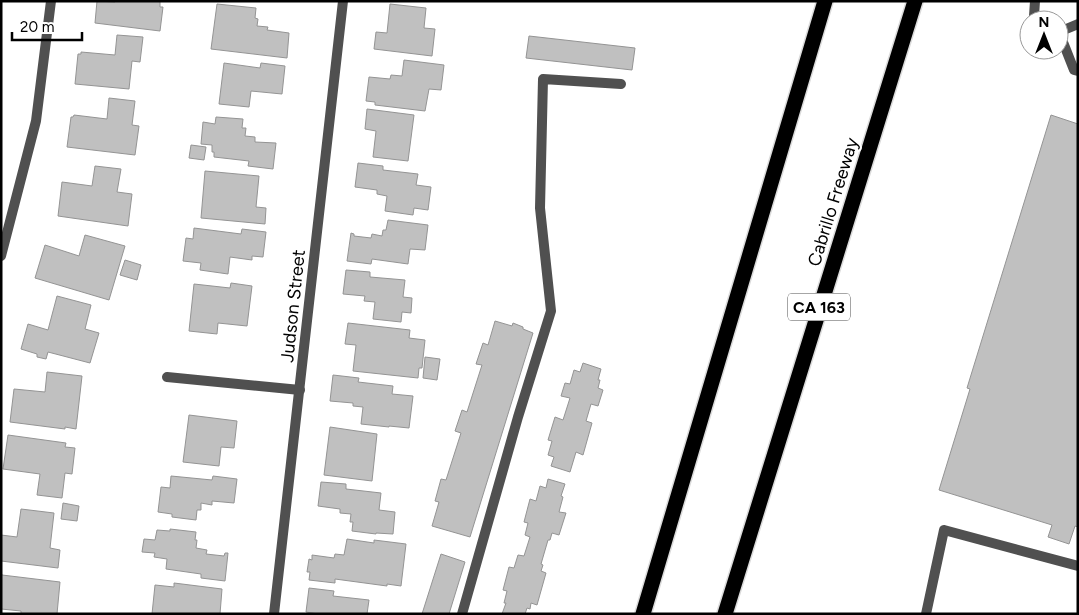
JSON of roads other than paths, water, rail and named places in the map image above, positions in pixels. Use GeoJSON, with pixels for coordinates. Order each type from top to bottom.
{"type":"FeatureCollection","features":[{"type":"Feature","properties":{"kind":"highway"},"geometry":{"type":"LineString","coordinates":[[643,614],[825,1]]}},
{"type":"Feature","properties":{"kind":"highway","name":"Cabrillo Freeway"},"geometry":{"type":"LineString","coordinates":[[725,614],[914,1]]}},
{"type":"Feature","properties":{"kind":"street"},"geometry":{"type":"LineString","coordinates":[[1,256],[36,121],[51,1]]}},
{"type":"Feature","properties":{"kind":"street","name":"Judson Street"},"geometry":{"type":"LineString","coordinates":[[274,614],[343,1]]}},
{"type":"Feature","properties":{"kind":"street"},"geometry":{"type":"LineString","coordinates":[[1069,57],[1074,70],[1078,71]]}},
{"type":"Feature","properties":{"kind":"street"},"geometry":{"type":"LineString","coordinates":[[462,614],[518,417],[551,311],[540,208],[543,79],[621,84]]}},
{"type":"Feature","properties":{"kind":"street"},"geometry":{"type":"LineString","coordinates":[[167,376],[300,390]]}},
{"type":"Feature","properties":{"kind":"street"},"geometry":{"type":"LineString","coordinates":[[926,614],[944,530],[1078,566]]}}]}
